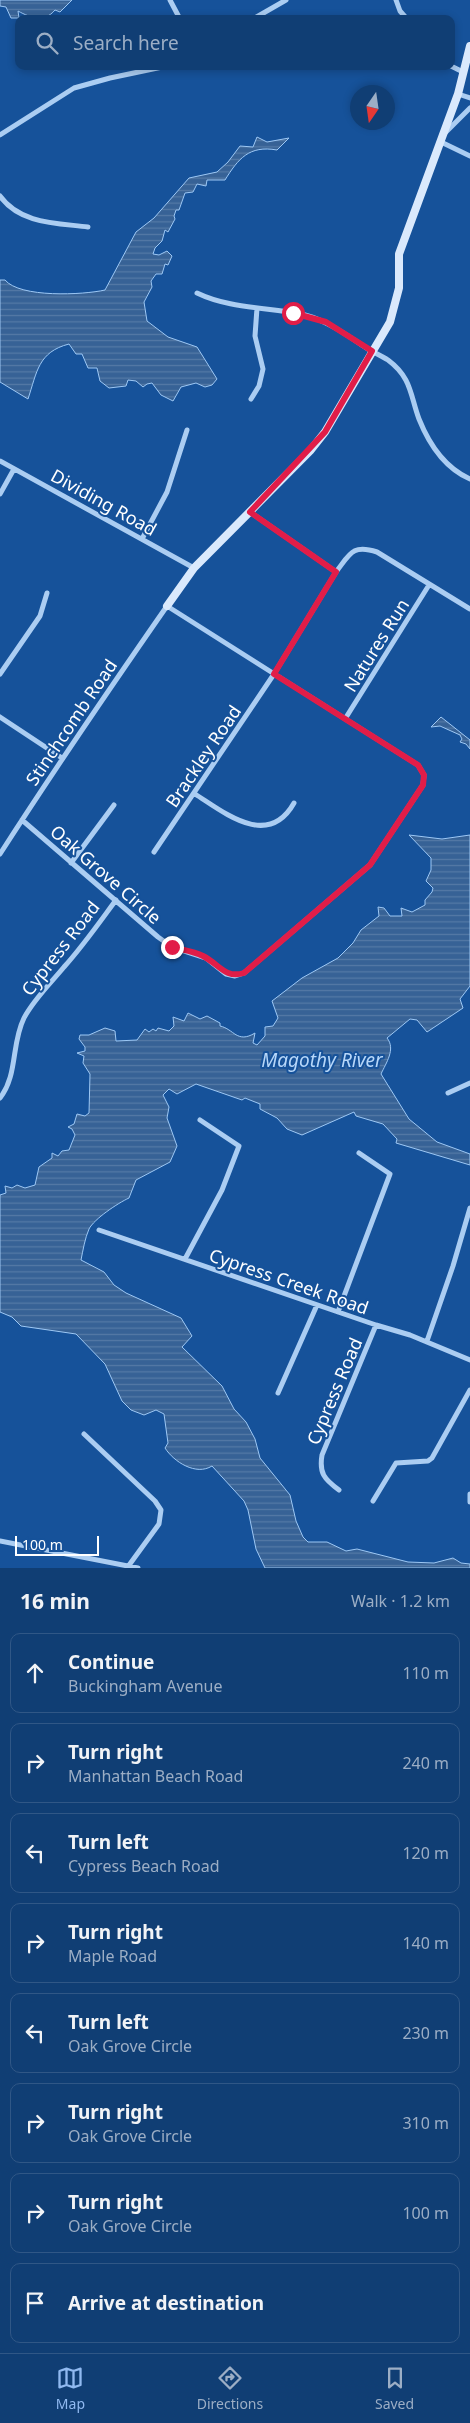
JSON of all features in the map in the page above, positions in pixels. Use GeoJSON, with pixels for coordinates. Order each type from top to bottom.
{"type":"FeatureCollection","features":[{"type":"Feature","properties":{"kind":"street"},"geometry":{"type":"LineString","coordinates":[[170,0],[178,15]]}},
{"type":"Feature","properties":{"kind":"street"},"geometry":{"type":"LineString","coordinates":[[261,15],[286,0]]}},
{"type":"Feature","properties":{"kind":"street"},"geometry":{"type":"LineString","coordinates":[[396,0],[404,15]]}},
{"type":"Feature","properties":{"kind":"street"},"geometry":{"type":"LineString","coordinates":[[167,606],[194,568],[325,432],[390,322],[399,285],[399,254],[443,138],[458,94],[470,46]]}},
{"type":"Feature","properties":{"kind":"street"},"geometry":{"type":"LineString","coordinates":[[455,68],[463,72]]}},
{"type":"Feature","properties":{"kind":"street"},"geometry":{"type":"LineString","coordinates":[[0,134],[74,88],[148,70]]}},
{"type":"Feature","properties":{"kind":"street"},"geometry":{"type":"LineString","coordinates":[[458,94],[470,98]]}},
{"type":"Feature","properties":{"kind":"street"},"geometry":{"type":"LineString","coordinates":[[443,138],[470,108]]}},
{"type":"Feature","properties":{"kind":"street"},"geometry":{"type":"LineString","coordinates":[[443,138],[470,156]]}},
{"type":"Feature","properties":{"kind":"street"},"geometry":{"type":"LineString","coordinates":[[0,196],[6,205],[27,218],[88,228]]}},
{"type":"Feature","properties":{"kind":"street"},"geometry":{"type":"LineString","coordinates":[[197,293],[211,300],[305,315],[326,322],[387,359],[406,380],[413,394],[419,418],[438,453],[452,468],[470,479]]}},
{"type":"Feature","properties":{"kind":"street"},"geometry":{"type":"LineString","coordinates":[[251,398],[259,386],[262,369],[255,336],[257,308]]}},
{"type":"Feature","properties":{"kind":"street"},"geometry":{"type":"LineString","coordinates":[[142,539],[167,492],[187,430]]}},
{"type":"Feature","properties":{"kind":"street","name":"Dividing Road"},"geometry":{"type":"LineString","coordinates":[[0,461],[194,568]]}},
{"type":"Feature","properties":{"kind":"street"},"geometry":{"type":"LineString","coordinates":[[0,494],[14,469]]}},
{"type":"Feature","properties":{"kind":"street"},"geometry":{"type":"LineString","coordinates":[[250,512],[336,572]]}},
{"type":"Feature","properties":{"kind":"street","name":"Brackley Road"},"geometry":{"type":"LineString","coordinates":[[154,852],[195,794],[274,674],[336,572],[351,552],[364,548],[376,552],[470,609]]}},
{"type":"Feature","properties":{"kind":"street","name":"Natures Run"},"geometry":{"type":"LineString","coordinates":[[345,719],[429,585]]}},
{"type":"Feature","properties":{"kind":"street"},"geometry":{"type":"LineString","coordinates":[[0,674],[40,616],[47,593]]}},
{"type":"Feature","properties":{"kind":"street","name":"Oak Grove Circle"},"geometry":{"type":"LineString","coordinates":[[22,820],[172,947],[206,958],[226,974],[235,976],[244,973],[370,865],[423,785],[424,775],[418,765],[167,606]]}},
{"type":"Feature","properties":{"kind":"street","name":"Stinchcomb Road"},"geometry":{"type":"LineString","coordinates":[[0,854],[62,758],[167,606]]}},
{"type":"Feature","properties":{"kind":"street"},"geometry":{"type":"LineString","coordinates":[[0,717],[62,758]]}},
{"type":"Feature","properties":{"kind":"street"},"geometry":{"type":"LineString","coordinates":[[195,794],[239,822],[253,825],[267,825],[280,821],[294,803]]}},
{"type":"Feature","properties":{"kind":"street"},"geometry":{"type":"LineString","coordinates":[[71,863],[114,805]]}},
{"type":"Feature","properties":{"kind":"street","name":"Cypress Road"},"geometry":{"type":"LineString","coordinates":[[0,1098],[9,1084],[15,1044],[23,1019],[116,900]]}},
{"type":"Feature","properties":{"kind":"street"},"geometry":{"type":"LineString","coordinates":[[448,1093],[470,1083]]}},
{"type":"Feature","properties":{"kind":"street"},"geometry":{"type":"LineString","coordinates":[[184,1260],[222,1190],[239,1146],[200,1120]]}},
{"type":"Feature","properties":{"kind":"street"},"geometry":{"type":"LineString","coordinates":[[338,1312],[390,1174],[359,1153]]}},
{"type":"Feature","properties":{"kind":"street"},"geometry":{"type":"LineString","coordinates":[[427,1341],[453,1266],[470,1208]]}},
{"type":"Feature","properties":{"kind":"street","name":"Cypress Creek Road"},"geometry":{"type":"LineString","coordinates":[[99,1230],[427,1341],[470,1360]]}},
{"type":"Feature","properties":{"kind":"street"},"geometry":{"type":"LineString","coordinates":[[278,1393],[317,1305]]}},
{"type":"Feature","properties":{"kind":"street","name":"Cypress Road"},"geometry":{"type":"LineString","coordinates":[[339,1490],[327,1480],[320,1468],[322,1455],[376,1325]]}},
{"type":"Feature","properties":{"kind":"street"},"geometry":{"type":"LineString","coordinates":[[373,1501],[396,1464],[428,1461],[432,1458],[470,1390]]}},
{"type":"Feature","properties":{"kind":"street"},"geometry":{"type":"LineString","coordinates":[[84,1434],[155,1501],[161,1510],[159,1524],[128,1566]]}},
{"type":"Feature","properties":{"kind":"street"},"geometry":{"type":"LineString","coordinates":[[470,1494],[470,1502]]}},
{"type":"Feature","properties":{"kind":"street"},"geometry":{"type":"LineString","coordinates":[[0,1541],[138,1568]]}},
{"type":"Feature","properties":{"kind":"water"},"geometry":{"type":"Polygon","coordinates":[[[0,0],[72,0],[60,12],[55,10],[49,15],[26,15],[18,11],[19,15],[15,15],[15,18],[11,18],[6,7],[0,6],[0,0]]]}},
{"type":"Feature","properties":{"kind":"water"},"geometry":{"type":"Polygon","coordinates":[[[257,137],[267,142],[289,138],[277,150],[259,150],[245,155],[225,180],[207,180],[206,186],[197,184],[193,192],[185,193],[179,210],[176,210],[175,219],[168,232],[165,230],[162,241],[155,248],[153,254],[159,255],[167,251],[172,256],[168,265],[165,264],[162,274],[156,274],[151,281],[152,287],[144,302],[147,321],[168,337],[197,347],[217,379],[212,385],[205,387],[196,383],[181,387],[173,401],[161,395],[152,383],[143,387],[136,381],[128,380],[126,386],[109,388],[100,381],[97,368],[88,368],[82,354],[76,354],[69,344],[51,352],[40,364],[28,399],[0,382],[0,280],[5,280],[13,286],[24,290],[52,294],[105,290],[136,232],[154,218],[189,178],[217,172],[228,162],[240,146],[253,147],[257,137]]]}},
{"type":"Feature","properties":{"kind":"water"},"geometry":{"type":"Polygon","coordinates":[[[441,717],[470,740],[470,749],[466,744],[460,742],[462,739],[460,735],[440,726],[431,727],[441,717]]]}},
{"type":"Feature","properties":{"kind":"water","name":"Magothy River"},"geometry":{"type":"Polygon","coordinates":[[[409,835],[442,839],[470,835],[470,986],[460,999],[463,1008],[427,1032],[417,1020],[410,1019],[387,1038],[391,1047],[381,1074],[409,1119],[437,1142],[470,1154],[470,1165],[396,1143],[397,1139],[383,1124],[356,1116],[354,1112],[302,1135],[287,1129],[277,1118],[260,1109],[260,1104],[245,1098],[242,1100],[196,1084],[177,1094],[169,1089],[163,1095],[169,1107],[167,1118],[177,1146],[170,1162],[136,1180],[129,1198],[113,1207],[92,1225],[85,1240],[81,1260],[104,1272],[114,1285],[126,1293],[181,1318],[192,1336],[182,1347],[222,1386],[234,1409],[246,1422],[255,1439],[260,1458],[290,1495],[296,1521],[303,1537],[308,1542],[327,1542],[346,1551],[357,1549],[408,1562],[434,1563],[453,1558],[461,1563],[470,1564],[470,1568],[265,1568],[256,1549],[248,1510],[244,1501],[212,1466],[206,1469],[192,1468],[186,1466],[169,1453],[165,1448],[168,1443],[164,1414],[156,1410],[144,1415],[131,1410],[122,1401],[105,1364],[76,1334],[21,1326],[12,1317],[0,1312],[0,1195],[6,1193],[5,1186],[12,1188],[17,1185],[25,1188],[35,1185],[39,1167],[52,1158],[52,1153],[58,1156],[62,1151],[69,1150],[75,1135],[72,1129],[68,1127],[74,1124],[77,1114],[85,1116],[89,1113],[90,1074],[83,1063],[84,1056],[77,1053],[85,1051],[85,1047],[79,1039],[80,1035],[89,1035],[105,1028],[115,1031],[116,1041],[137,1040],[145,1029],[149,1032],[153,1029],[156,1031],[158,1028],[169,1031],[174,1026],[173,1017],[184,1021],[188,1013],[200,1019],[207,1016],[236,1035],[244,1037],[255,1033],[253,1043],[257,1045],[265,1036],[265,1027],[273,1026],[278,1018],[272,1001],[302,978],[338,958],[353,943],[361,930],[379,916],[378,907],[384,908],[390,916],[402,916],[401,908],[412,912],[425,905],[425,900],[433,888],[426,881],[431,870],[431,858],[409,835]]]}},
{"type":"Feature","properties":{"kind":"route"},"geometry":{"type":"LineString","coordinates":[[172,947],[197,953],[219,966],[226,974],[235,976],[244,973],[370,865],[423,785],[424,775],[418,765],[274,674],[336,572],[250,512],[310,451],[325,432],[372,351],[326,322],[293,313]]}}]}
